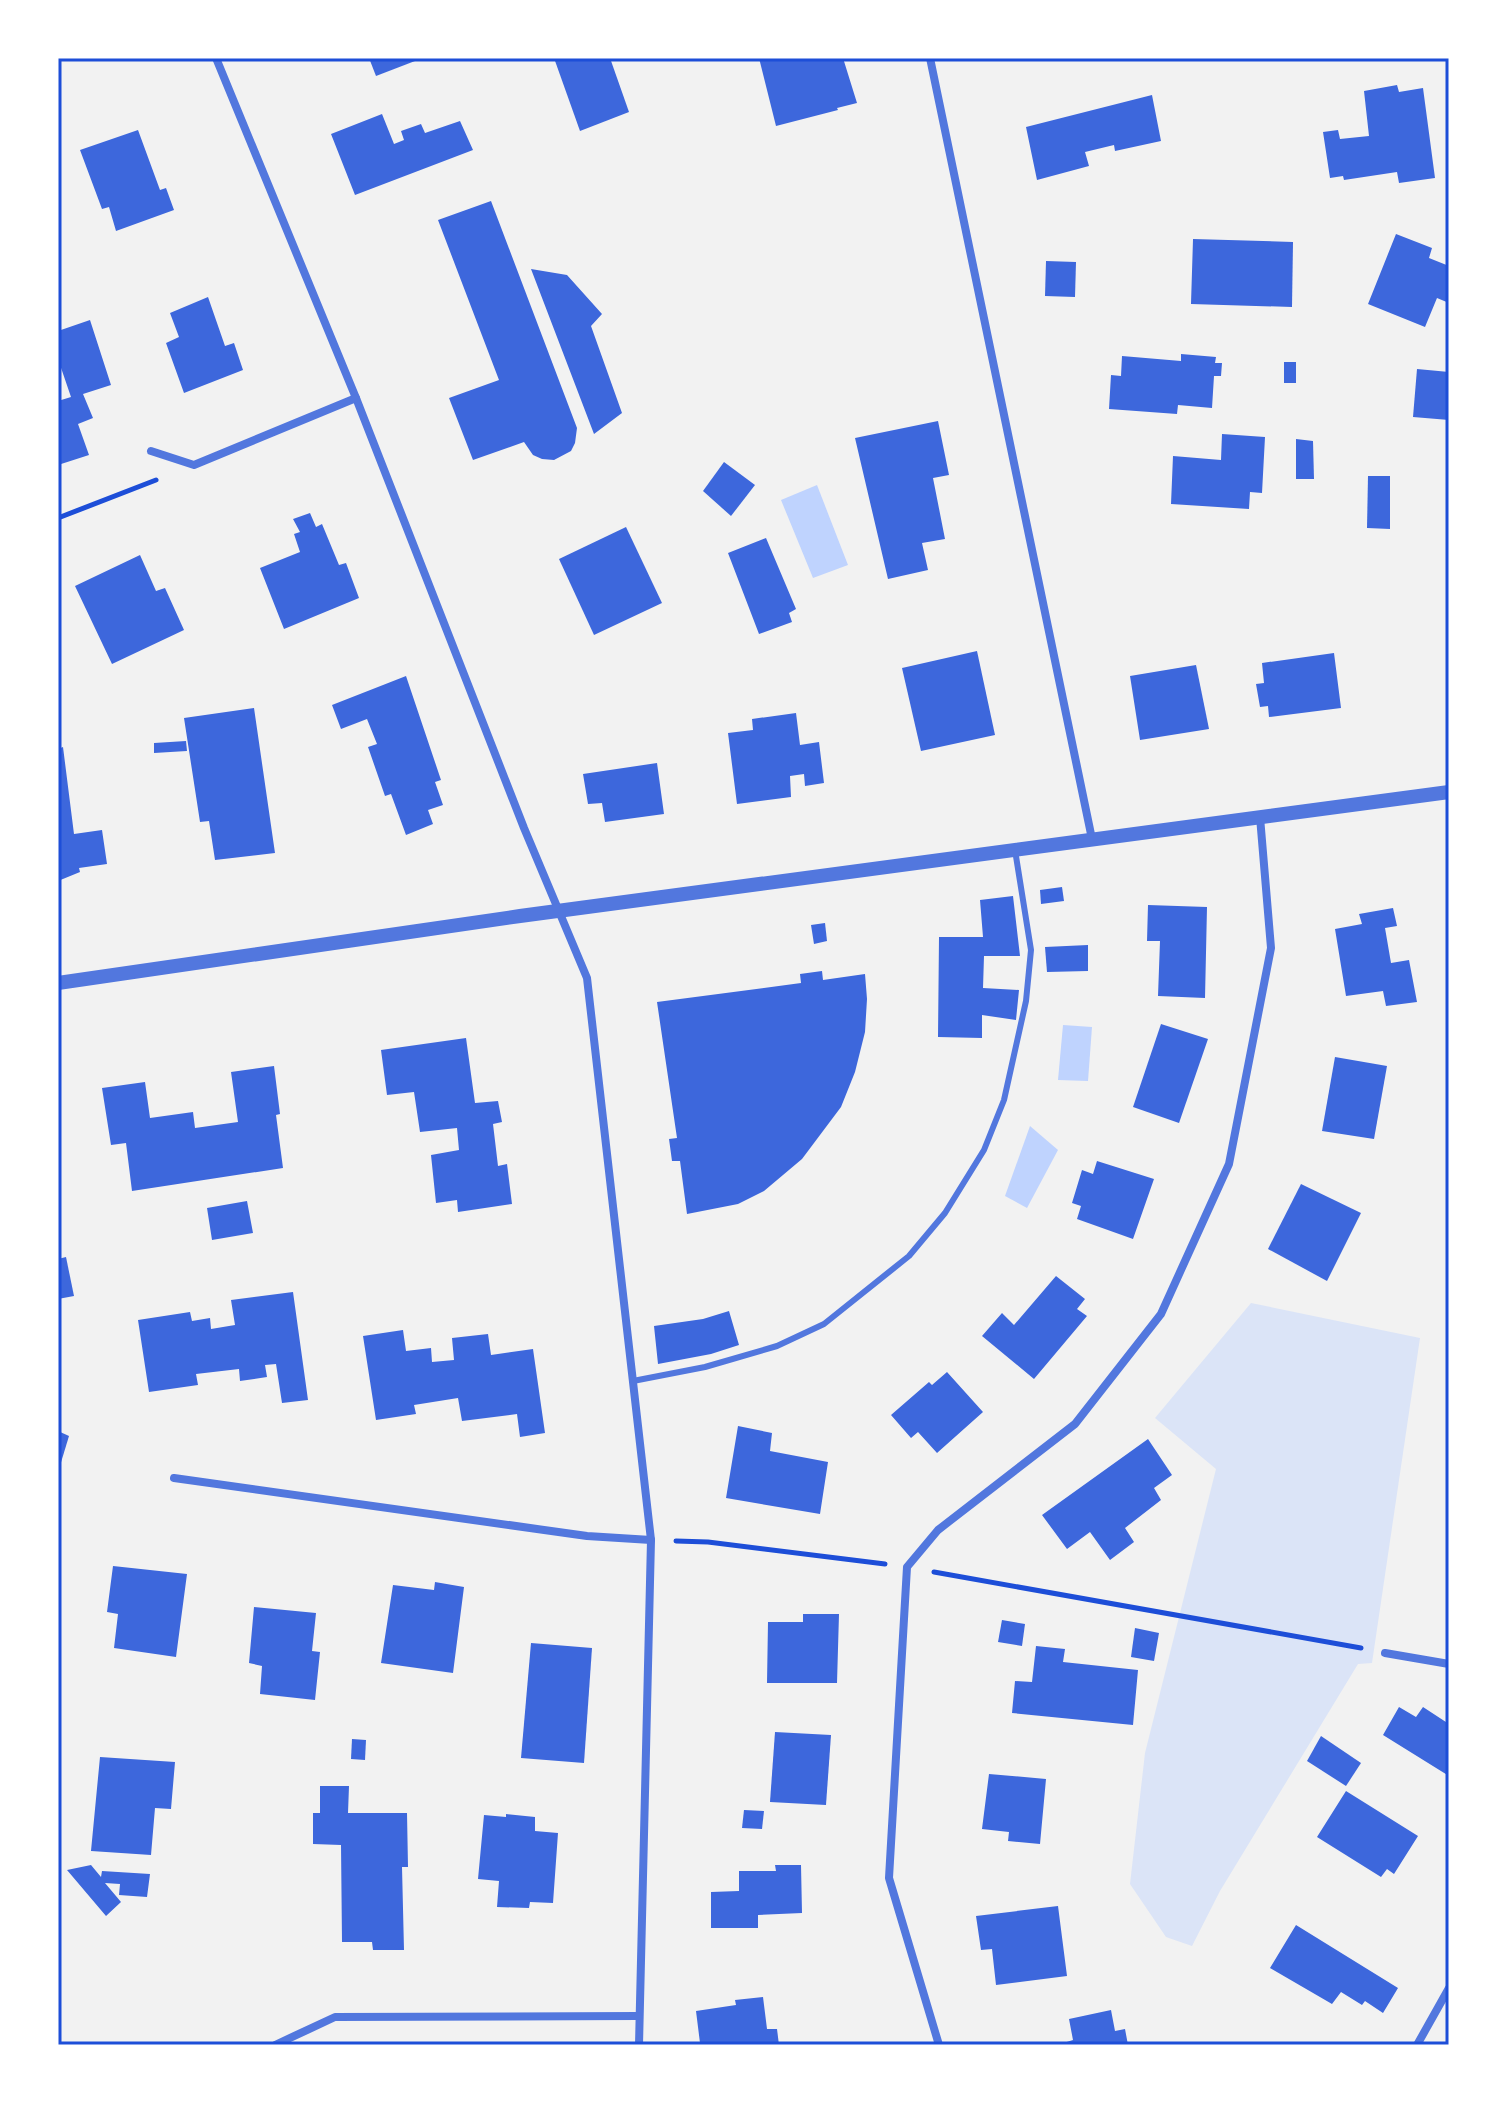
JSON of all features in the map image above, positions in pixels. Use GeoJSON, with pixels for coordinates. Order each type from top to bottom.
{"type":"FeatureCollection","features":[{"type":"Feature","properties":{"kind":"street"},"geometry":{"type":"LineString","coordinates":[[216,58],[356,398],[524,828],[587,978],[651,1540],[639,2045]]}},
{"type":"Feature","properties":{"kind":"street"},"geometry":{"type":"LineString","coordinates":[[930,58],[1092,839]]}},
{"type":"Feature","properties":{"kind":"street"},"geometry":{"type":"LineString","coordinates":[[151,451],[194,465],[356,398]]}},
{"type":"Feature","properties":{"kind":"street"},"geometry":{"type":"LineString","coordinates":[[58,983],[1449,792]]}},
{"type":"Feature","properties":{"kind":"street"},"geometry":{"type":"LineString","coordinates":[[939,2045],[889,1878],[907,1567],[938,1530],[1075,1424],[1161,1314],[1229,1164],[1271,948],[1260,817]]}},
{"type":"Feature","properties":{"kind":"street"},"geometry":{"type":"LineString","coordinates":[[174,1478],[587,1536],[651,1540]]}},
{"type":"Feature","properties":{"kind":"street"},"geometry":{"type":"LineString","coordinates":[[1385,1653],[1449,1664]]}},
{"type":"Feature","properties":{"kind":"street"},"geometry":{"type":"LineString","coordinates":[[1417,2045],[1449,1988]]}},
{"type":"Feature","properties":{"kind":"street"},"geometry":{"type":"LineString","coordinates":[[275,2045],[335,2017],[638,2016]]}},
{"type":"Feature","properties":{"kind":"lane"},"geometry":{"type":"LineString","coordinates":[[633,1381],[705,1367],[777,1346],[824,1324],[909,1256],[945,1213],[984,1150],[1004,1100],[1026,1001],[1031,950],[1015,850]]}},
{"type":"Feature","properties":{"kind":"path"},"geometry":{"type":"LineString","coordinates":[[58,518],[194,465]]}},
{"type":"Feature","properties":{"kind":"path"},"geometry":{"type":"LineString","coordinates":[[651,1540],[708,1542],[907,1567],[1385,1653]]}},
{"type":"Feature","properties":{"kind":"shaded area"},"geometry":{"type":"Polygon","coordinates":[[[1251,1303],[1420,1338],[1372,1663],[1358,1664],[1220,1891],[1192,1946],[1166,1937],[1130,1884],[1145,1753],[1216,1469],[1155,1418],[1251,1303]]]}},
{"type":"Feature","properties":{"kind":"water"},"geometry":{"type":"Polygon","coordinates":[[[817,485],[848,565],[813,578],[781,500],[817,485]]]}},
{"type":"Feature","properties":{"kind":"water"},"geometry":{"type":"Polygon","coordinates":[[[1063,1025],[1092,1027],[1088,1081],[1058,1080],[1063,1025]]]}},
{"type":"Feature","properties":{"kind":"water"},"geometry":{"type":"Polygon","coordinates":[[[1030,1126],[1058,1150],[1027,1208],[1005,1196],[1030,1126]]]}},
{"type":"Feature","properties":{"kind":"building"},"geometry":{"type":"Polygon","coordinates":[[[369,58],[414,58],[415,61],[376,76],[369,58]]]}},
{"type":"Feature","properties":{"kind":"building"},"geometry":{"type":"Polygon","coordinates":[[[554,58],[610,58],[629,112],[580,131],[554,58]]]}},
{"type":"Feature","properties":{"kind":"building"},"geometry":{"type":"Polygon","coordinates":[[[759,58],[843,58],[857,103],[776,126],[759,58]]]}},
{"type":"Feature","properties":{"kind":"building"},"geometry":{"type":"Polygon","coordinates":[[[1397,85],[1399,92],[1423,88],[1435,178],[1399,183],[1397,172],[1344,180],[1343,176],[1330,178],[1323,132],[1338,130],[1340,139],[1369,136],[1364,91],[1397,85]]]}},
{"type":"Feature","properties":{"kind":"building"},"geometry":{"type":"Polygon","coordinates":[[[1152,95],[1161,141],[1115,151],[1114,145],[1085,152],[1089,166],[1037,180],[1026,127],[1152,95]]]}},
{"type":"Feature","properties":{"kind":"building"},"geometry":{"type":"Polygon","coordinates":[[[382,114],[394,144],[404,140],[401,131],[421,124],[425,133],[460,121],[473,150],[355,195],[331,134],[382,114]]]}},
{"type":"Feature","properties":{"kind":"building"},"geometry":{"type":"Polygon","coordinates":[[[138,130],[160,190],[166,188],[174,210],[116,231],[109,207],[102,209],[80,150],[138,130]]]}},
{"type":"Feature","properties":{"kind":"building"},"geometry":{"type":"Polygon","coordinates":[[[491,201],[577,428],[571,451],[554,460],[533,455],[524,442],[473,460],[449,398],[499,380],[438,220],[491,201]]]}},
{"type":"Feature","properties":{"kind":"building"},"geometry":{"type":"Polygon","coordinates":[[[1396,234],[1432,248],[1429,258],[1449,266],[1449,303],[1437,298],[1425,327],[1368,304],[1396,234]]]}},
{"type":"Feature","properties":{"kind":"building"},"geometry":{"type":"Polygon","coordinates":[[[1193,239],[1293,242],[1292,307],[1191,304],[1193,239]]]}},
{"type":"Feature","properties":{"kind":"building"},"geometry":{"type":"Polygon","coordinates":[[[1046,261],[1076,262],[1075,297],[1045,296],[1046,261]]]}},
{"type":"Feature","properties":{"kind":"building"},"geometry":{"type":"Polygon","coordinates":[[[531,269],[567,275],[602,314],[591,326],[622,413],[594,434],[531,269]]]}},
{"type":"Feature","properties":{"kind":"building"},"geometry":{"type":"Polygon","coordinates":[[[208,297],[225,346],[234,343],[243,370],[184,393],[166,343],[179,337],[170,313],[208,297]]]}},
{"type":"Feature","properties":{"kind":"building"},"geometry":{"type":"Polygon","coordinates":[[[90,320],[111,385],[83,394],[93,418],[78,424],[89,455],[58,465],[58,401],[71,397],[58,359],[58,331],[90,320]]]}},
{"type":"Feature","properties":{"kind":"building"},"geometry":{"type":"Polygon","coordinates":[[[1181,354],[1216,357],[1215,363],[1222,363],[1221,376],[1214,376],[1212,408],[1178,405],[1177,414],[1109,409],[1111,375],[1121,376],[1122,356],[1181,361],[1181,354]]]}},
{"type":"Feature","properties":{"kind":"building"},"geometry":{"type":"Polygon","coordinates":[[[1284,362],[1296,362],[1296,383],[1284,383],[1284,362]]]}},
{"type":"Feature","properties":{"kind":"building"},"geometry":{"type":"Polygon","coordinates":[[[1417,369],[1449,372],[1449,420],[1413,417],[1417,369]]]}},
{"type":"Feature","properties":{"kind":"building"},"geometry":{"type":"Polygon","coordinates":[[[938,421],[949,475],[933,478],[945,539],[922,543],[928,570],[888,579],[855,438],[938,421]]]}},
{"type":"Feature","properties":{"kind":"building"},"geometry":{"type":"Polygon","coordinates":[[[1222,434],[1265,437],[1262,493],[1250,492],[1249,509],[1171,504],[1173,456],[1221,460],[1222,434]]]}},
{"type":"Feature","properties":{"kind":"building"},"geometry":{"type":"Polygon","coordinates":[[[1296,439],[1313,441],[1314,479],[1296,479],[1296,439]]]}},
{"type":"Feature","properties":{"kind":"building"},"geometry":{"type":"Polygon","coordinates":[[[724,462],[755,485],[731,516],[703,491],[724,462]]]}},
{"type":"Feature","properties":{"kind":"building"},"geometry":{"type":"Polygon","coordinates":[[[1368,476],[1390,476],[1390,529],[1367,528],[1368,476]]]}},
{"type":"Feature","properties":{"kind":"building"},"geometry":{"type":"Polygon","coordinates":[[[310,513],[316,527],[322,524],[339,565],[346,563],[359,598],[284,629],[260,568],[300,552],[294,534],[300,532],[293,519],[310,513]]]}},
{"type":"Feature","properties":{"kind":"building"},"geometry":{"type":"Polygon","coordinates":[[[626,527],[662,603],[594,635],[559,559],[626,527]]]}},
{"type":"Feature","properties":{"kind":"building"},"geometry":{"type":"Polygon","coordinates":[[[766,538],[796,609],[789,613],[792,622],[759,634],[728,553],[766,538]]]}},
{"type":"Feature","properties":{"kind":"building"},"geometry":{"type":"Polygon","coordinates":[[[140,555],[156,591],[165,588],[184,630],[112,664],[75,586],[140,555]]]}},
{"type":"Feature","properties":{"kind":"building"},"geometry":{"type":"Polygon","coordinates":[[[977,651],[995,735],[921,751],[902,668],[977,651]]]}},
{"type":"Feature","properties":{"kind":"building"},"geometry":{"type":"Polygon","coordinates":[[[1334,653],[1341,708],[1269,717],[1268,706],[1260,707],[1256,684],[1264,683],[1262,663],[1334,653]]]}},
{"type":"Feature","properties":{"kind":"building"},"geometry":{"type":"Polygon","coordinates":[[[1196,665],[1209,729],[1140,740],[1130,676],[1196,665]]]}},
{"type":"Feature","properties":{"kind":"building"},"geometry":{"type":"Polygon","coordinates":[[[406,676],[441,780],[435,782],[443,805],[428,810],[433,824],[406,835],[391,794],[385,796],[368,747],[377,744],[367,719],[341,729],[332,705],[406,676]]]}},
{"type":"Feature","properties":{"kind":"building"},"geometry":{"type":"Polygon","coordinates":[[[254,708],[275,853],[215,860],[209,821],[200,822],[184,718],[254,708]]]}},
{"type":"Feature","properties":{"kind":"building"},"geometry":{"type":"Polygon","coordinates":[[[796,713],[800,745],[819,742],[824,783],[805,786],[804,774],[790,776],[791,797],[737,804],[728,733],[753,730],[752,719],[796,713]]]}},
{"type":"Feature","properties":{"kind":"building"},"geometry":{"type":"Polygon","coordinates":[[[186,741],[187,751],[154,753],[154,743],[186,741]]]}},
{"type":"Feature","properties":{"kind":"building"},"geometry":{"type":"Polygon","coordinates":[[[63,747],[74,834],[102,830],[107,864],[79,868],[80,872],[58,881],[58,749],[63,747]]]}},
{"type":"Feature","properties":{"kind":"building"},"geometry":{"type":"Polygon","coordinates":[[[657,763],[664,814],[605,822],[602,803],[588,804],[583,774],[657,763]]]}},
{"type":"Feature","properties":{"kind":"building"},"geometry":{"type":"Polygon","coordinates":[[[1062,887],[1064,901],[1041,904],[1040,890],[1062,887]]]}},
{"type":"Feature","properties":{"kind":"building"},"geometry":{"type":"Polygon","coordinates":[[[1013,896],[1020,956],[984,956],[983,988],[1019,990],[1016,1020],[982,1015],[982,1038],[938,1037],[939,937],[983,937],[980,900],[1013,896]]]}},
{"type":"Feature","properties":{"kind":"building"},"geometry":{"type":"Polygon","coordinates":[[[1148,905],[1207,907],[1205,998],[1158,996],[1160,941],[1147,941],[1148,905]]]}},
{"type":"Feature","properties":{"kind":"building"},"geometry":{"type":"Polygon","coordinates":[[[1393,908],[1397,926],[1385,928],[1391,963],[1409,960],[1417,1002],[1386,1006],[1383,991],[1346,996],[1335,929],[1362,924],[1359,914],[1393,908]]]}},
{"type":"Feature","properties":{"kind":"building"},"geometry":{"type":"Polygon","coordinates":[[[825,923],[827,941],[814,944],[811,925],[825,923]]]}},
{"type":"Feature","properties":{"kind":"building"},"geometry":{"type":"Polygon","coordinates":[[[1088,945],[1088,971],[1047,972],[1045,947],[1088,945]]]}},
{"type":"Feature","properties":{"kind":"building"},"geometry":{"type":"Polygon","coordinates":[[[822,971],[823,980],[865,974],[865,1032],[855,1072],[841,1107],[802,1159],[764,1191],[738,1204],[687,1214],[680,1161],[672,1161],[669,1139],[677,1138],[657,1002],[801,983],[800,974],[822,971]]]}},
{"type":"Feature","properties":{"kind":"building"},"geometry":{"type":"Polygon","coordinates":[[[1161,1024],[1208,1039],[1179,1123],[1133,1107],[1161,1024]]]}},
{"type":"Feature","properties":{"kind":"building"},"geometry":{"type":"Polygon","coordinates":[[[466,1038],[475,1103],[498,1101],[502,1122],[493,1124],[498,1166],[507,1164],[512,1204],[458,1212],[457,1200],[436,1203],[431,1155],[459,1150],[457,1128],[420,1132],[414,1092],[387,1095],[381,1050],[466,1038]]]}},
{"type":"Feature","properties":{"kind":"building"},"geometry":{"type":"Polygon","coordinates":[[[1335,1057],[1387,1066],[1374,1139],[1322,1131],[1335,1057]]]}},
{"type":"Feature","properties":{"kind":"building"},"geometry":{"type":"Polygon","coordinates":[[[274,1066],[283,1168],[132,1191],[126,1143],[111,1145],[102,1088],[145,1082],[150,1118],[193,1112],[195,1128],[238,1122],[231,1072],[274,1066]]]}},
{"type":"Feature","properties":{"kind":"building"},"geometry":{"type":"Polygon","coordinates":[[[1097,1161],[1154,1179],[1133,1239],[1077,1219],[1081,1206],[1072,1203],[1082,1170],[1093,1174],[1097,1161]]]}},
{"type":"Feature","properties":{"kind":"building"},"geometry":{"type":"Polygon","coordinates":[[[1301,1184],[1361,1213],[1327,1281],[1268,1249],[1301,1184]]]}},
{"type":"Feature","properties":{"kind":"building"},"geometry":{"type":"Polygon","coordinates":[[[247,1201],[253,1233],[212,1240],[207,1208],[247,1201]]]}},
{"type":"Feature","properties":{"kind":"building"},"geometry":{"type":"Polygon","coordinates":[[[66,1257],[74,1296],[58,1299],[58,1259],[66,1257]]]}},
{"type":"Feature","properties":{"kind":"building"},"geometry":{"type":"Polygon","coordinates":[[[1056,1276],[1085,1299],[1077,1309],[1087,1316],[1034,1379],[982,1336],[1002,1313],[1014,1325],[1056,1276]]]}},
{"type":"Feature","properties":{"kind":"building"},"geometry":{"type":"Polygon","coordinates":[[[293,1292],[308,1400],[282,1403],[276,1364],[265,1365],[267,1377],[240,1381],[239,1369],[196,1374],[198,1385],[149,1392],[138,1320],[190,1312],[192,1321],[210,1318],[211,1329],[235,1325],[231,1300],[293,1292]]]}},
{"type":"Feature","properties":{"kind":"building"},"geometry":{"type":"Polygon","coordinates":[[[729,1311],[739,1345],[658,1364],[654,1326],[703,1319],[729,1311]]]}},
{"type":"Feature","properties":{"kind":"building"},"geometry":{"type":"Polygon","coordinates":[[[403,1330],[406,1351],[431,1348],[432,1362],[454,1360],[452,1338],[488,1334],[491,1355],[533,1349],[545,1433],[520,1437],[517,1414],[462,1421],[458,1398],[414,1405],[416,1414],[376,1420],[363,1336],[403,1330]]]}},
{"type":"Feature","properties":{"kind":"building"},"geometry":{"type":"Polygon","coordinates":[[[947,1372],[983,1412],[937,1453],[918,1432],[911,1438],[891,1415],[929,1382],[932,1385],[947,1372]]]}},
{"type":"Feature","properties":{"kind":"building"},"geometry":{"type":"Polygon","coordinates":[[[738,1426],[772,1433],[770,1451],[828,1462],[820,1514],[726,1498],[738,1426]]]}},
{"type":"Feature","properties":{"kind":"building"},"geometry":{"type":"Polygon","coordinates":[[[58,1431],[69,1436],[59,1469],[58,1468],[58,1431]]]}},
{"type":"Feature","properties":{"kind":"building"},"geometry":{"type":"Polygon","coordinates":[[[1148,1439],[1172,1475],[1154,1488],[1161,1500],[1125,1528],[1134,1542],[1110,1560],[1090,1532],[1067,1549],[1042,1515],[1148,1439]]]}},
{"type":"Feature","properties":{"kind":"building"},"geometry":{"type":"Polygon","coordinates":[[[113,1566],[187,1574],[176,1657],[114,1648],[118,1614],[107,1612],[113,1566]]]}},
{"type":"Feature","properties":{"kind":"building"},"geometry":{"type":"Polygon","coordinates":[[[435,1582],[464,1587],[453,1673],[381,1663],[393,1585],[434,1590],[435,1582]]]}},
{"type":"Feature","properties":{"kind":"building"},"geometry":{"type":"Polygon","coordinates":[[[254,1607],[316,1613],[312,1651],[320,1652],[315,1700],[260,1694],[262,1666],[249,1663],[254,1607]]]}},
{"type":"Feature","properties":{"kind":"building"},"geometry":{"type":"Polygon","coordinates":[[[803,1614],[839,1614],[837,1683],[767,1683],[768,1622],[803,1622],[803,1614]]]}},
{"type":"Feature","properties":{"kind":"building"},"geometry":{"type":"Polygon","coordinates":[[[1002,1620],[1025,1624],[1022,1646],[998,1642],[1002,1620]]]}},
{"type":"Feature","properties":{"kind":"building"},"geometry":{"type":"Polygon","coordinates":[[[1135,1628],[1159,1633],[1154,1661],[1131,1657],[1135,1628]]]}},
{"type":"Feature","properties":{"kind":"building"},"geometry":{"type":"Polygon","coordinates":[[[531,1643],[592,1648],[584,1763],[521,1758],[531,1643]]]}},
{"type":"Feature","properties":{"kind":"building"},"geometry":{"type":"Polygon","coordinates":[[[1036,1646],[1065,1649],[1063,1662],[1138,1670],[1133,1725],[1012,1713],[1015,1681],[1032,1682],[1036,1646]]]}},
{"type":"Feature","properties":{"kind":"building"},"geometry":{"type":"Polygon","coordinates":[[[1399,1707],[1416,1717],[1423,1707],[1449,1724],[1449,1776],[1383,1735],[1399,1707]]]}},
{"type":"Feature","properties":{"kind":"building"},"geometry":{"type":"Polygon","coordinates":[[[775,1732],[831,1735],[826,1805],[770,1802],[775,1732]]]}},
{"type":"Feature","properties":{"kind":"building"},"geometry":{"type":"Polygon","coordinates":[[[1321,1736],[1361,1763],[1346,1786],[1307,1761],[1321,1736]]]}},
{"type":"Feature","properties":{"kind":"building"},"geometry":{"type":"Polygon","coordinates":[[[352,1739],[366,1740],[365,1760],[351,1759],[352,1739]]]}},
{"type":"Feature","properties":{"kind":"building"},"geometry":{"type":"Polygon","coordinates":[[[100,1757],[175,1762],[171,1809],[155,1808],[151,1855],[91,1851],[100,1757]]]}},
{"type":"Feature","properties":{"kind":"building"},"geometry":{"type":"Polygon","coordinates":[[[989,1774],[1046,1779],[1040,1844],[1008,1841],[1009,1832],[982,1829],[989,1774]]]}},
{"type":"Feature","properties":{"kind":"building"},"geometry":{"type":"Polygon","coordinates":[[[320,1786],[349,1786],[348,1813],[407,1813],[408,1867],[402,1867],[404,1950],[373,1950],[372,1942],[342,1942],[341,1845],[313,1844],[313,1813],[320,1813],[320,1786]]]}},
{"type":"Feature","properties":{"kind":"building"},"geometry":{"type":"Polygon","coordinates":[[[1346,1791],[1418,1836],[1394,1874],[1387,1869],[1381,1877],[1317,1837],[1346,1791]]]}},
{"type":"Feature","properties":{"kind":"building"},"geometry":{"type":"Polygon","coordinates":[[[744,1810],[764,1811],[762,1829],[742,1828],[744,1810]]]}},
{"type":"Feature","properties":{"kind":"building"},"geometry":{"type":"Polygon","coordinates":[[[506,1814],[535,1817],[535,1831],[558,1833],[553,1903],[530,1902],[529,1908],[497,1907],[499,1881],[478,1879],[484,1815],[506,1817],[506,1814]]]}},
{"type":"Feature","properties":{"kind":"building"},"geometry":{"type":"Polygon","coordinates":[[[91,1865],[101,1877],[102,1871],[150,1874],[147,1897],[119,1895],[120,1884],[105,1883],[121,1902],[106,1916],[67,1870],[91,1865]]]}},
{"type":"Feature","properties":{"kind":"building"},"geometry":{"type":"Polygon","coordinates":[[[775,1865],[801,1865],[802,1913],[758,1915],[758,1928],[711,1928],[711,1892],[739,1891],[739,1871],[776,1871],[775,1865]]]}},
{"type":"Feature","properties":{"kind":"building"},"geometry":{"type":"Polygon","coordinates":[[[1058,1906],[1067,1976],[996,1985],[992,1949],[981,1950],[976,1916],[1058,1906]]]}},
{"type":"Feature","properties":{"kind":"building"},"geometry":{"type":"Polygon","coordinates":[[[1296,1925],[1398,1988],[1383,2013],[1365,2001],[1362,2005],[1341,1992],[1332,2004],[1270,1968],[1296,1925]]]}},
{"type":"Feature","properties":{"kind":"building"},"geometry":{"type":"Polygon","coordinates":[[[763,1997],[767,2029],[777,2029],[779,2045],[700,2043],[696,2011],[736,2005],[735,2000],[763,1997]]]}},
{"type":"Feature","properties":{"kind":"building"},"geometry":{"type":"Polygon","coordinates":[[[1111,2010],[1115,2031],[1125,2029],[1128,2045],[1057,2045],[1073,2040],[1069,2019],[1111,2010]]]}}]}
